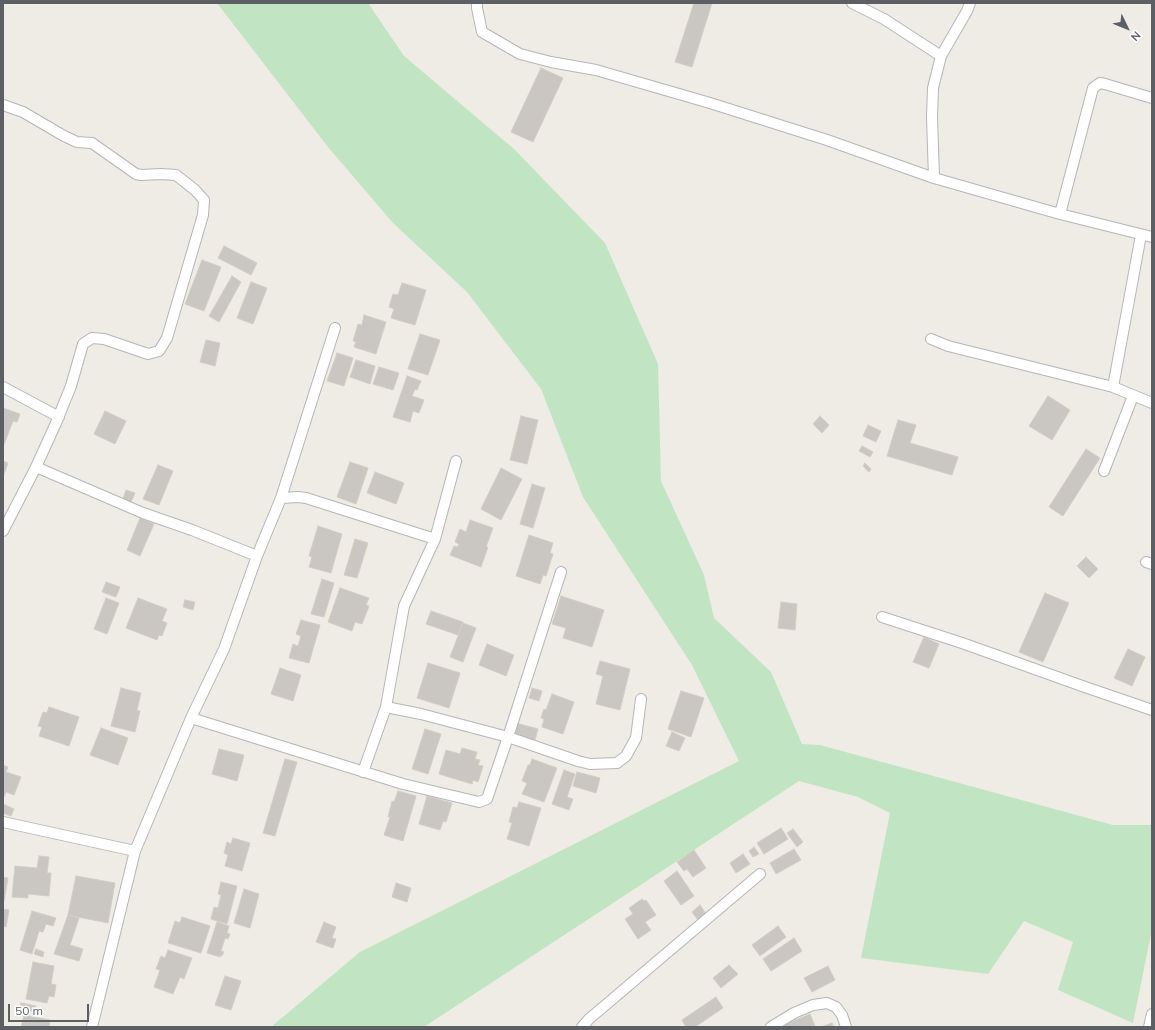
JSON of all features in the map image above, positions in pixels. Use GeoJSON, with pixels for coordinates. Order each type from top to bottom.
{"type":"FeatureCollection","features":[{"type":"Feature","properties":{"kind":"street"},"geometry":{"type":"LineString","coordinates":[[477,3],[476,8],[482,32],[520,54],[551,62],[596,70],[710,103],[827,140],[934,178],[1060,214],[1152,237]]}},
{"type":"Feature","properties":{"kind":"street"},"geometry":{"type":"LineString","coordinates":[[852,3],[884,19],[941,56]]}},
{"type":"Feature","properties":{"kind":"street"},"geometry":{"type":"LineString","coordinates":[[934,178],[932,117],[933,88],[941,56],[967,11],[970,3]]}},
{"type":"Feature","properties":{"kind":"street"},"geometry":{"type":"LineString","coordinates":[[1060,214],[1093,88],[1100,83],[1152,98]]}},
{"type":"Feature","properties":{"kind":"street"},"geometry":{"type":"LineString","coordinates":[[3,105],[23,112],[77,142],[92,143],[136,174],[176,175],[195,190],[204,200],[203,215],[167,338],[159,351],[148,354],[104,339],[92,338],[83,344],[71,386],[59,418],[3,531]]}},
{"type":"Feature","properties":{"kind":"street"},"geometry":{"type":"LineString","coordinates":[[1113,387],[1141,235]]}},
{"type":"Feature","properties":{"kind":"street"},"geometry":{"type":"LineString","coordinates":[[92,1027],[136,851],[191,718],[224,649],[257,556],[281,498],[335,328]]}},
{"type":"Feature","properties":{"kind":"street"},"geometry":{"type":"LineString","coordinates":[[931,340],[948,346],[1113,387],[1152,403]]}},
{"type":"Feature","properties":{"kind":"street"},"geometry":{"type":"LineString","coordinates":[[3,387],[59,418]]}},
{"type":"Feature","properties":{"kind":"street"},"geometry":{"type":"LineString","coordinates":[[1104,471],[1133,396]]}},
{"type":"Feature","properties":{"kind":"street"},"geometry":{"type":"LineString","coordinates":[[363,772],[386,706],[404,606],[435,539],[456,461]]}},
{"type":"Feature","properties":{"kind":"street"},"geometry":{"type":"LineString","coordinates":[[36,467],[143,513],[192,530],[257,556]]}},
{"type":"Feature","properties":{"kind":"street"},"geometry":{"type":"LineString","coordinates":[[281,498],[306,498],[435,539]]}},
{"type":"Feature","properties":{"kind":"street"},"geometry":{"type":"LineString","coordinates":[[191,718],[403,784],[479,802],[486,799],[508,737],[561,572]]}},
{"type":"Feature","properties":{"kind":"street"},"geometry":{"type":"LineString","coordinates":[[882,617],[962,643],[1085,688],[1152,710]]}},
{"type":"Feature","properties":{"kind":"street"},"geometry":{"type":"LineString","coordinates":[[386,706],[508,737],[590,764],[617,763],[626,756],[636,738],[640,699]]}},
{"type":"Feature","properties":{"kind":"street"},"geometry":{"type":"LineString","coordinates":[[3,822],[136,851]]}},
{"type":"Feature","properties":{"kind":"street"},"geometry":{"type":"LineString","coordinates":[[582,1027],[589,1019],[760,874]]}},
{"type":"Feature","properties":{"kind":"street"},"geometry":{"type":"LineString","coordinates":[[771,1027],[794,1013],[813,1005],[827,1003],[836,1007],[842,1015],[846,1027]]}},
{"type":"Feature","properties":{"kind":"street"},"geometry":{"type":"LineString","coordinates":[[1149,1027],[1152,1014]]}},
{"type":"Feature","properties":{"kind":"green space"},"geometry":{"type":"Polygon","coordinates":[[[217,3],[368,3],[404,56],[514,149],[605,243],[658,364],[661,481],[704,575],[714,618],[771,672],[802,744],[820,745],[1113,825],[1152,825],[1152,929],[1133,1023],[1058,990],[1073,942],[1024,921],[988,974],[861,958],[890,813],[858,797],[799,781],[424,1027],[271,1027],[360,952],[739,761],[692,665],[583,497],[541,389],[467,292],[393,223],[328,147],[217,3]]]}},
{"type":"Feature","properties":{"kind":"building"},"geometry":{"type":"Polygon","coordinates":[[[694,3],[712,3],[692,67],[675,62],[694,3]]]}},
{"type":"Feature","properties":{"kind":"building"},"geometry":{"type":"Polygon","coordinates":[[[541,68],[563,78],[533,142],[511,132],[541,68]]]}},
{"type":"Feature","properties":{"kind":"building"},"geometry":{"type":"Polygon","coordinates":[[[224,246],[257,263],[251,275],[218,258],[224,246]]]}},
{"type":"Feature","properties":{"kind":"building"},"geometry":{"type":"Polygon","coordinates":[[[202,260],[221,267],[204,311],[185,304],[202,260]]]}},
{"type":"Feature","properties":{"kind":"building"},"geometry":{"type":"Polygon","coordinates":[[[232,276],[241,282],[219,322],[209,316],[232,276]]]}},
{"type":"Feature","properties":{"kind":"building"},"geometry":{"type":"Polygon","coordinates":[[[251,282],[267,288],[253,324],[237,318],[251,282]]]}},
{"type":"Feature","properties":{"kind":"building"},"geometry":{"type":"Polygon","coordinates":[[[402,283],[426,290],[415,325],[391,318],[394,309],[389,307],[393,294],[398,295],[402,283]]]}},
{"type":"Feature","properties":{"kind":"building"},"geometry":{"type":"Polygon","coordinates":[[[364,315],[386,322],[376,354],[354,347],[356,342],[353,341],[358,324],[362,325],[364,315]]]}},
{"type":"Feature","properties":{"kind":"building"},"geometry":{"type":"Polygon","coordinates":[[[420,334],[440,340],[428,375],[408,369],[420,334]]]}},
{"type":"Feature","properties":{"kind":"building"},"geometry":{"type":"Polygon","coordinates":[[[206,340],[220,343],[215,366],[200,362],[206,340]]]}},
{"type":"Feature","properties":{"kind":"building"},"geometry":{"type":"Polygon","coordinates":[[[337,353],[353,358],[344,386],[327,381],[337,353]]]}},
{"type":"Feature","properties":{"kind":"building"},"geometry":{"type":"Polygon","coordinates":[[[356,360],[375,366],[370,384],[350,377],[356,360]]]}},
{"type":"Feature","properties":{"kind":"building"},"geometry":{"type":"Polygon","coordinates":[[[379,367],[399,373],[393,390],[373,384],[379,367]]]}},
{"type":"Feature","properties":{"kind":"building"},"geometry":{"type":"Polygon","coordinates":[[[407,376],[421,381],[417,390],[415,389],[412,396],[424,400],[419,413],[413,411],[410,422],[393,417],[407,376]]]}},
{"type":"Feature","properties":{"kind":"building"},"geometry":{"type":"Polygon","coordinates":[[[1048,396],[1070,410],[1052,440],[1029,426],[1048,396]]]}},
{"type":"Feature","properties":{"kind":"building"},"geometry":{"type":"Polygon","coordinates":[[[3,408],[20,414],[17,422],[13,421],[3,447],[3,408]]]}},
{"type":"Feature","properties":{"kind":"building"},"geometry":{"type":"Polygon","coordinates":[[[105,411],[126,421],[115,444],[94,434],[105,411]]]}},
{"type":"Feature","properties":{"kind":"building"},"geometry":{"type":"Polygon","coordinates":[[[521,416],[538,420],[527,464],[510,460],[521,416]]]}},
{"type":"Feature","properties":{"kind":"building"},"geometry":{"type":"Polygon","coordinates":[[[820,416],[829,425],[822,433],[813,424],[820,416]]]}},
{"type":"Feature","properties":{"kind":"building"},"geometry":{"type":"Polygon","coordinates":[[[898,420],[916,425],[910,443],[958,457],[952,475],[887,456],[898,420]]]}},
{"type":"Feature","properties":{"kind":"building"},"geometry":{"type":"Polygon","coordinates":[[[868,425],[881,431],[876,442],[863,436],[868,425]]]}},
{"type":"Feature","properties":{"kind":"building"},"geometry":{"type":"Polygon","coordinates":[[[862,446],[873,452],[870,457],[859,451],[862,446]]]}},
{"type":"Feature","properties":{"kind":"building"},"geometry":{"type":"Polygon","coordinates":[[[1086,449],[1100,458],[1063,516],[1049,507],[1086,449]]]}},
{"type":"Feature","properties":{"kind":"building"},"geometry":{"type":"Polygon","coordinates":[[[3,461],[8,463],[3,477],[3,461]]]}},
{"type":"Feature","properties":{"kind":"building"},"geometry":{"type":"Polygon","coordinates":[[[350,462],[368,468],[356,504],[337,497],[350,462]]]}},
{"type":"Feature","properties":{"kind":"building"},"geometry":{"type":"Polygon","coordinates":[[[865,463],[871,469],[869,472],[863,466],[865,463]]]}},
{"type":"Feature","properties":{"kind":"building"},"geometry":{"type":"Polygon","coordinates":[[[158,465],[173,471],[159,505],[143,499],[158,465]]]}},
{"type":"Feature","properties":{"kind":"building"},"geometry":{"type":"Polygon","coordinates":[[[501,468],[522,479],[501,520],[481,509],[501,468]]]}},
{"type":"Feature","properties":{"kind":"building"},"geometry":{"type":"Polygon","coordinates":[[[375,472],[404,483],[396,504],[367,493],[375,472]]]}},
{"type":"Feature","properties":{"kind":"building"},"geometry":{"type":"Polygon","coordinates":[[[532,484],[545,488],[533,528],[520,524],[532,484]]]}},
{"type":"Feature","properties":{"kind":"building"},"geometry":{"type":"Polygon","coordinates":[[[126,490],[135,493],[131,502],[123,499],[126,490]]]}},
{"type":"Feature","properties":{"kind":"building"},"geometry":{"type":"Polygon","coordinates":[[[140,518],[154,524],[140,556],[127,550],[140,518]]]}},
{"type":"Feature","properties":{"kind":"building"},"geometry":{"type":"Polygon","coordinates":[[[470,520],[493,528],[481,567],[450,555],[454,546],[458,547],[459,544],[455,542],[460,529],[466,532],[470,520]]]}},
{"type":"Feature","properties":{"kind":"building"},"geometry":{"type":"Polygon","coordinates":[[[318,526],[342,534],[331,573],[309,567],[312,557],[309,556],[318,526]]]}},
{"type":"Feature","properties":{"kind":"building"},"geometry":{"type":"Polygon","coordinates":[[[529,535],[553,543],[550,553],[553,554],[546,576],[543,575],[540,584],[516,576],[529,535]]]}},
{"type":"Feature","properties":{"kind":"building"},"geometry":{"type":"Polygon","coordinates":[[[355,539],[368,543],[357,578],[344,575],[355,539]]]}},
{"type":"Feature","properties":{"kind":"building"},"geometry":{"type":"Polygon","coordinates":[[[1086,557],[1098,569],[1089,578],[1077,566],[1086,557]]]}},
{"type":"Feature","properties":{"kind":"building"},"geometry":{"type":"Polygon","coordinates":[[[322,579],[334,583],[324,617],[311,614],[322,579]]]}},
{"type":"Feature","properties":{"kind":"building"},"geometry":{"type":"Polygon","coordinates":[[[106,582],[120,587],[116,597],[102,592],[106,582]]]}},
{"type":"Feature","properties":{"kind":"building"},"geometry":{"type":"Polygon","coordinates":[[[340,588],[369,598],[366,605],[369,606],[362,624],[355,622],[352,631],[328,622],[340,588]]]}},
{"type":"Feature","properties":{"kind":"building"},"geometry":{"type":"Polygon","coordinates":[[[1045,593],[1069,603],[1043,662],[1019,652],[1045,593]]]}},
{"type":"Feature","properties":{"kind":"building"},"geometry":{"type":"Polygon","coordinates":[[[561,596],[604,610],[592,647],[563,638],[566,628],[552,624],[561,596]]]}},
{"type":"Feature","properties":{"kind":"building"},"geometry":{"type":"Polygon","coordinates":[[[106,598],[119,603],[107,634],[94,629],[106,598]]]}},
{"type":"Feature","properties":{"kind":"building"},"geometry":{"type":"Polygon","coordinates":[[[138,598],[167,609],[162,621],[167,623],[162,636],[159,635],[157,640],[126,628],[138,598]]]}},
{"type":"Feature","properties":{"kind":"building"},"geometry":{"type":"Polygon","coordinates":[[[185,600],[195,602],[193,610],[183,607],[185,600]]]}},
{"type":"Feature","properties":{"kind":"building"},"geometry":{"type":"Polygon","coordinates":[[[781,602],[797,604],[795,630],[778,628],[781,602]]]}},
{"type":"Feature","properties":{"kind":"building"},"geometry":{"type":"Polygon","coordinates":[[[431,611],[463,622],[458,635],[426,624],[431,611]]]}},
{"type":"Feature","properties":{"kind":"building"},"geometry":{"type":"Polygon","coordinates":[[[301,620],[320,625],[309,663],[289,658],[293,644],[298,646],[301,636],[296,634],[301,620]]]}},
{"type":"Feature","properties":{"kind":"building"},"geometry":{"type":"Polygon","coordinates":[[[463,623],[476,628],[463,662],[450,657],[463,623]]]}},
{"type":"Feature","properties":{"kind":"building"},"geometry":{"type":"Polygon","coordinates":[[[924,637],[939,644],[929,668],[913,662],[924,637]]]}},
{"type":"Feature","properties":{"kind":"building"},"geometry":{"type":"Polygon","coordinates":[[[487,644],[514,655],[506,676],[479,665],[487,644]]]}},
{"type":"Feature","properties":{"kind":"building"},"geometry":{"type":"Polygon","coordinates":[[[1128,649],[1145,657],[1132,686],[1114,678],[1128,649]]]}},
{"type":"Feature","properties":{"kind":"building"},"geometry":{"type":"Polygon","coordinates":[[[600,661],[630,669],[620,710],[596,704],[603,676],[596,674],[600,661]]]}},
{"type":"Feature","properties":{"kind":"building"},"geometry":{"type":"Polygon","coordinates":[[[428,663],[460,673],[449,708],[417,698],[428,663]]]}},
{"type":"Feature","properties":{"kind":"building"},"geometry":{"type":"Polygon","coordinates":[[[280,668],[301,675],[293,701],[271,694],[280,668]]]}},
{"type":"Feature","properties":{"kind":"building"},"geometry":{"type":"Polygon","coordinates":[[[121,688],[141,693],[137,710],[140,711],[135,732],[111,726],[121,688]]]}},
{"type":"Feature","properties":{"kind":"building"},"geometry":{"type":"Polygon","coordinates":[[[532,688],[542,691],[539,701],[529,698],[532,688]]]}},
{"type":"Feature","properties":{"kind":"building"},"geometry":{"type":"Polygon","coordinates":[[[681,691],[704,698],[691,737],[668,729],[681,691]]]}},
{"type":"Feature","properties":{"kind":"building"},"geometry":{"type":"Polygon","coordinates":[[[552,694],[574,702],[563,734],[542,727],[544,719],[541,718],[544,709],[546,710],[552,694]]]}},
{"type":"Feature","properties":{"kind":"building"},"geometry":{"type":"Polygon","coordinates":[[[49,707],[79,717],[69,746],[39,736],[42,727],[38,726],[43,712],[47,713],[49,707]]]}},
{"type":"Feature","properties":{"kind":"building"},"geometry":{"type":"Polygon","coordinates":[[[516,723],[538,729],[535,740],[513,734],[516,723]]]}},
{"type":"Feature","properties":{"kind":"building"},"geometry":{"type":"Polygon","coordinates":[[[101,728],[128,738],[118,765],[90,755],[101,728]]]}},
{"type":"Feature","properties":{"kind":"building"},"geometry":{"type":"Polygon","coordinates":[[[425,729],[441,734],[428,774],[412,769],[425,729]]]}},
{"type":"Feature","properties":{"kind":"building"},"geometry":{"type":"Polygon","coordinates":[[[672,732],[685,738],[679,751],[666,746],[672,732]]]}},
{"type":"Feature","properties":{"kind":"building"},"geometry":{"type":"Polygon","coordinates":[[[462,748],[477,752],[475,759],[480,760],[478,765],[483,766],[478,782],[473,780],[472,784],[439,774],[446,750],[460,754],[462,748]]]}},
{"type":"Feature","properties":{"kind":"building"},"geometry":{"type":"Polygon","coordinates":[[[219,749],[244,755],[237,781],[212,774],[219,749]]]}},
{"type":"Feature","properties":{"kind":"building"},"geometry":{"type":"Polygon","coordinates":[[[285,759],[297,762],[275,836],[263,833],[285,759]]]}},
{"type":"Feature","properties":{"kind":"building"},"geometry":{"type":"Polygon","coordinates":[[[532,759],[557,768],[544,802],[522,794],[527,783],[522,781],[532,759]]]}},
{"type":"Feature","properties":{"kind":"building"},"geometry":{"type":"Polygon","coordinates":[[[3,765],[8,767],[6,772],[21,777],[14,795],[6,792],[4,797],[3,797],[3,765]]]}},
{"type":"Feature","properties":{"kind":"building"},"geometry":{"type":"Polygon","coordinates":[[[564,770],[575,774],[567,797],[573,799],[569,810],[552,804],[564,770]]]}},
{"type":"Feature","properties":{"kind":"building"},"geometry":{"type":"Polygon","coordinates":[[[577,772],[600,778],[596,793],[573,786],[577,772]]]}},
{"type":"Feature","properties":{"kind":"building"},"geometry":{"type":"Polygon","coordinates":[[[398,791],[416,796],[403,841],[384,835],[390,817],[388,817],[392,801],[394,802],[398,791]]]}},
{"type":"Feature","properties":{"kind":"building"},"geometry":{"type":"Polygon","coordinates":[[[427,796],[452,803],[446,822],[443,821],[440,830],[419,824],[427,796]]]}},
{"type":"Feature","properties":{"kind":"building"},"geometry":{"type":"Polygon","coordinates":[[[519,802],[541,808],[529,846],[507,839],[512,823],[509,822],[513,807],[517,808],[519,802]]]}},
{"type":"Feature","properties":{"kind":"building"},"geometry":{"type":"Polygon","coordinates":[[[3,804],[14,809],[11,816],[3,813],[3,804]]]}},
{"type":"Feature","properties":{"kind":"building"},"geometry":{"type":"Polygon","coordinates":[[[781,828],[788,839],[764,854],[757,843],[781,828]]]}},
{"type":"Feature","properties":{"kind":"building"},"geometry":{"type":"Polygon","coordinates":[[[793,829],[803,842],[797,847],[787,833],[793,829]]]}},
{"type":"Feature","properties":{"kind":"building"},"geometry":{"type":"Polygon","coordinates":[[[233,838],[250,843],[242,871],[225,866],[228,855],[224,853],[227,842],[231,844],[233,838]]]}},
{"type":"Feature","properties":{"kind":"building"},"geometry":{"type":"Polygon","coordinates":[[[754,847],[759,854],[753,857],[749,851],[754,847]]]}},
{"type":"Feature","properties":{"kind":"building"},"geometry":{"type":"Polygon","coordinates":[[[794,849],[801,860],[776,874],[770,863],[794,849]]]}},
{"type":"Feature","properties":{"kind":"building"},"geometry":{"type":"Polygon","coordinates":[[[694,850],[706,868],[693,877],[687,869],[684,871],[677,862],[694,850]]]}},
{"type":"Feature","properties":{"kind":"building"},"geometry":{"type":"Polygon","coordinates":[[[743,854],[750,864],[736,873],[730,863],[743,854]]]}},
{"type":"Feature","properties":{"kind":"building"},"geometry":{"type":"Polygon","coordinates":[[[39,856],[49,857],[47,873],[51,873],[49,896],[28,894],[28,898],[12,897],[15,866],[37,868],[39,856]]]}},
{"type":"Feature","properties":{"kind":"building"},"geometry":{"type":"Polygon","coordinates":[[[677,871],[694,896],[681,905],[664,881],[677,871]]]}},
{"type":"Feature","properties":{"kind":"building"},"geometry":{"type":"Polygon","coordinates":[[[76,876],[115,883],[108,923],[68,915],[76,876]]]}},
{"type":"Feature","properties":{"kind":"building"},"geometry":{"type":"Polygon","coordinates":[[[3,877],[8,878],[4,901],[3,901],[3,877]]]}},
{"type":"Feature","properties":{"kind":"building"},"geometry":{"type":"Polygon","coordinates":[[[221,882],[237,886],[227,924],[211,919],[214,907],[218,908],[221,895],[218,894],[221,882]]]}},
{"type":"Feature","properties":{"kind":"building"},"geometry":{"type":"Polygon","coordinates":[[[396,883],[411,888],[407,902],[392,897],[396,883]]]}},
{"type":"Feature","properties":{"kind":"building"},"geometry":{"type":"Polygon","coordinates":[[[244,889],[259,894],[250,928],[234,923],[244,889]]]}},
{"type":"Feature","properties":{"kind":"building"},"geometry":{"type":"Polygon","coordinates":[[[642,899],[644,901],[646,900],[656,915],[645,922],[651,930],[638,939],[625,919],[633,914],[629,908],[642,899]]]}},
{"type":"Feature","properties":{"kind":"building"},"geometry":{"type":"Polygon","coordinates":[[[700,905],[706,914],[698,920],[692,912],[700,905]]]}},
{"type":"Feature","properties":{"kind":"building"},"geometry":{"type":"Polygon","coordinates":[[[3,909],[9,910],[6,927],[3,926],[3,909]]]}},
{"type":"Feature","properties":{"kind":"building"},"geometry":{"type":"Polygon","coordinates":[[[32,911],[56,918],[53,926],[46,924],[43,932],[39,931],[32,954],[20,950],[32,911]]]}},
{"type":"Feature","properties":{"kind":"building"},"geometry":{"type":"Polygon","coordinates":[[[68,915],[79,918],[70,945],[83,949],[79,961],[54,954],[68,915]]]}},
{"type":"Feature","properties":{"kind":"building"},"geometry":{"type":"Polygon","coordinates":[[[182,917],[210,926],[201,953],[168,943],[175,921],[180,923],[182,917]]]}},
{"type":"Feature","properties":{"kind":"building"},"geometry":{"type":"Polygon","coordinates":[[[217,922],[229,926],[227,933],[230,934],[228,939],[225,938],[221,951],[224,952],[222,956],[220,955],[220,957],[207,953],[217,922]]]}},
{"type":"Feature","properties":{"kind":"building"},"geometry":{"type":"Polygon","coordinates":[[[324,922],[336,927],[332,938],[336,939],[333,948],[316,942],[324,922]]]}},
{"type":"Feature","properties":{"kind":"building"},"geometry":{"type":"Polygon","coordinates":[[[778,926],[786,937],[760,956],[752,945],[778,926]]]}},
{"type":"Feature","properties":{"kind":"building"},"geometry":{"type":"Polygon","coordinates":[[[794,938],[802,951],[771,971],[763,959],[794,938]]]}},
{"type":"Feature","properties":{"kind":"building"},"geometry":{"type":"Polygon","coordinates":[[[36,949],[44,952],[43,957],[34,954],[36,949]]]}},
{"type":"Feature","properties":{"kind":"building"},"geometry":{"type":"Polygon","coordinates":[[[168,950],[192,958],[184,979],[180,977],[173,994],[154,987],[160,970],[156,969],[161,956],[165,958],[168,950]]]}},
{"type":"Feature","properties":{"kind":"building"},"geometry":{"type":"Polygon","coordinates":[[[33,962],[54,966],[51,984],[56,985],[54,997],[49,996],[47,1003],[26,999],[33,962]]]}},
{"type":"Feature","properties":{"kind":"building"},"geometry":{"type":"Polygon","coordinates":[[[729,965],[738,974],[721,988],[713,978],[729,965]]]}},
{"type":"Feature","properties":{"kind":"building"},"geometry":{"type":"Polygon","coordinates":[[[828,966],[835,980],[812,992],[804,978],[828,966]]]}},
{"type":"Feature","properties":{"kind":"building"},"geometry":{"type":"Polygon","coordinates":[[[225,976],[241,981],[231,1010],[215,1005],[225,976]]]}},
{"type":"Feature","properties":{"kind":"building"},"geometry":{"type":"Polygon","coordinates":[[[716,997],[723,1008],[695,1027],[686,1027],[682,1020],[716,997]]]}},
{"type":"Feature","properties":{"kind":"building"},"geometry":{"type":"Polygon","coordinates":[[[21,1003],[36,1006],[35,1012],[20,1008],[21,1003]]]}},
{"type":"Feature","properties":{"kind":"building"},"geometry":{"type":"Polygon","coordinates":[[[810,1014],[815,1026],[779,1027],[810,1014]]]}},
{"type":"Feature","properties":{"kind":"building"},"geometry":{"type":"Polygon","coordinates":[[[24,1015],[50,1020],[49,1027],[21,1027],[24,1015]]]}},
{"type":"Feature","properties":{"kind":"building"},"geometry":{"type":"Polygon","coordinates":[[[832,1023],[834,1027],[821,1027],[832,1023]]]}}]}
